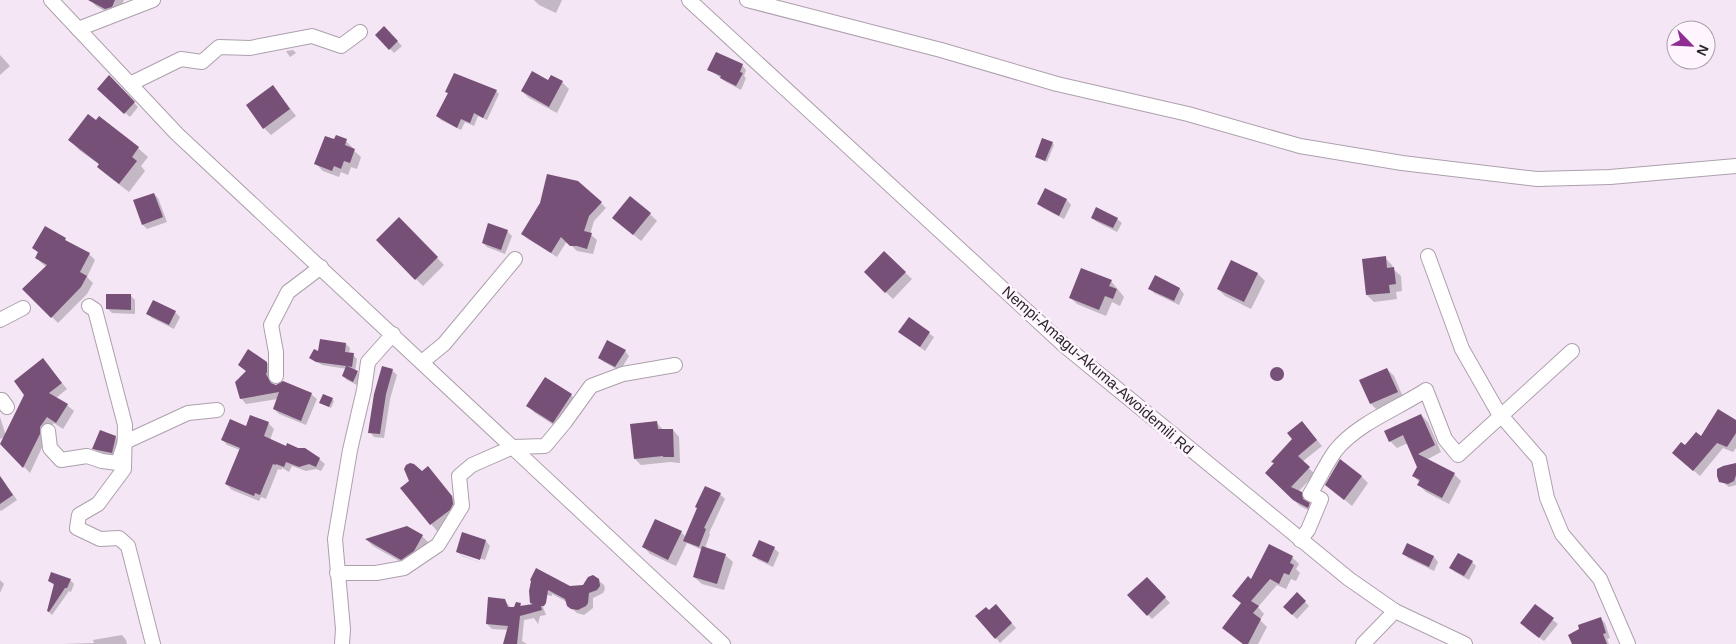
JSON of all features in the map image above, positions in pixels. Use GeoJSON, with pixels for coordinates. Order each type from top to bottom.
{"type":"FeatureCollection","features":[{"type":"Feature","properties":{"kind":"street"},"geometry":{"type":"LineString","coordinates":[[51,0],[177,134],[723,644]]}},
{"type":"Feature","properties":{"kind":"street"},"geometry":{"type":"LineString","coordinates":[[78,29],[153,0]]}},
{"type":"Feature","properties":{"kind":"street","name":"Nempi-Amagu-Akuma-Awoidemili Rd"},"geometry":{"type":"LineString","coordinates":[[689,0],[1065,346],[1349,579],[1395,611],[1466,644]]}},
{"type":"Feature","properties":{"kind":"street"},"geometry":{"type":"LineString","coordinates":[[747,0],[941,50],[1057,84],[1188,114],[1300,146],[1402,163],[1537,179],[1610,177],[1736,166]]}},
{"type":"Feature","properties":{"kind":"street"},"geometry":{"type":"LineString","coordinates":[[130,84],[181,59],[202,62],[219,47],[250,48],[312,36],[341,46],[360,32]]}},
{"type":"Feature","properties":{"kind":"street"},"geometry":{"type":"LineString","coordinates":[[1428,256],[1462,349],[1500,415],[1538,459],[1547,498],[1562,534],[1600,579],[1628,644]]}},
{"type":"Feature","properties":{"kind":"street"},"geometry":{"type":"LineString","coordinates":[[422,362],[444,344],[515,259]]}},
{"type":"Feature","properties":{"kind":"street"},"geometry":{"type":"LineString","coordinates":[[276,376],[276,352],[271,325],[288,292],[321,267]]}},
{"type":"Feature","properties":{"kind":"street"},"geometry":{"type":"LineString","coordinates":[[89,306],[95,310],[125,425],[124,469],[98,504],[79,516],[77,528],[100,539],[119,538],[128,546],[153,644]]}},
{"type":"Feature","properties":{"kind":"street"},"geometry":{"type":"LineString","coordinates":[[0,320],[23,308]]}},
{"type":"Feature","properties":{"kind":"street"},"geometry":{"type":"LineString","coordinates":[[342,644],[343,629],[334,539],[368,362],[393,334]]}},
{"type":"Feature","properties":{"kind":"street"},"geometry":{"type":"LineString","coordinates":[[1300,540],[1308,530],[1321,498],[1310,494],[1336,450],[1366,424],[1405,404],[1426,390],[1445,440],[1458,455],[1572,351]]}},
{"type":"Feature","properties":{"kind":"street"},"geometry":{"type":"LineString","coordinates":[[337,573],[376,573],[404,568],[438,545],[462,506],[459,476],[472,464],[513,447],[545,446],[591,386],[623,374],[676,365]]}},
{"type":"Feature","properties":{"kind":"street"},"geometry":{"type":"LineString","coordinates":[[48,431],[50,448],[61,460],[87,456],[102,461],[118,463],[125,442],[188,413],[217,410]]}},
{"type":"Feature","properties":{"kind":"street"},"geometry":{"type":"LineString","coordinates":[[1364,644],[1395,611]]}},
{"type":"Feature","properties":{"kind":"building"},"geometry":{"type":"Polygon","coordinates":[[[88,0],[115,0],[112,7],[105,9],[88,0]]]}},
{"type":"Feature","properties":{"kind":"building"},"geometry":{"type":"Polygon","coordinates":[[[384,26],[398,41],[389,50],[375,35],[384,26]]]}},
{"type":"Feature","properties":{"kind":"building"},"geometry":{"type":"Polygon","coordinates":[[[716,52],[743,64],[740,72],[743,73],[736,86],[720,78],[721,76],[707,70],[716,52]]]}},
{"type":"Feature","properties":{"kind":"building"},"geometry":{"type":"Polygon","coordinates":[[[532,71],[548,80],[551,75],[563,81],[549,107],[521,91],[532,71]]]}},
{"type":"Feature","properties":{"kind":"building"},"geometry":{"type":"Polygon","coordinates":[[[454,73],[497,90],[483,118],[474,113],[470,123],[461,119],[457,128],[436,116],[448,93],[445,92],[454,73]]]}},
{"type":"Feature","properties":{"kind":"building"},"geometry":{"type":"Polygon","coordinates":[[[109,75],[135,102],[124,114],[97,89],[109,75]]]}},
{"type":"Feature","properties":{"kind":"building"},"geometry":{"type":"Polygon","coordinates":[[[273,85],[290,109],[263,129],[246,105],[273,85]]]}},
{"type":"Feature","properties":{"kind":"building"},"geometry":{"type":"Polygon","coordinates":[[[88,114],[96,120],[99,116],[139,147],[132,157],[137,161],[119,184],[97,167],[99,164],[68,140],[88,114]]]}},
{"type":"Feature","properties":{"kind":"building"},"geometry":{"type":"Polygon","coordinates":[[[336,135],[347,139],[345,145],[355,149],[350,163],[344,161],[341,169],[334,166],[332,171],[314,164],[325,136],[334,139],[336,135]]]}},
{"type":"Feature","properties":{"kind":"building"},"geometry":{"type":"Polygon","coordinates":[[[1042,138],[1053,142],[1045,161],[1035,157],[1042,138]]]}},
{"type":"Feature","properties":{"kind":"building"},"geometry":{"type":"Polygon","coordinates":[[[547,174],[578,181],[602,202],[589,216],[584,231],[592,233],[587,249],[570,246],[561,237],[551,253],[521,234],[540,203],[547,174]]]}},
{"type":"Feature","properties":{"kind":"building"},"geometry":{"type":"Polygon","coordinates":[[[1045,188],[1067,199],[1059,216],[1037,204],[1045,188]]]}},
{"type":"Feature","properties":{"kind":"building"},"geometry":{"type":"Polygon","coordinates":[[[154,193],[163,217],[142,225],[133,200],[154,193]]]}},
{"type":"Feature","properties":{"kind":"building"},"geometry":{"type":"Polygon","coordinates":[[[630,196],[651,213],[633,235],[612,218],[630,196]]]}},
{"type":"Feature","properties":{"kind":"building"},"geometry":{"type":"Polygon","coordinates":[[[1096,207],[1118,218],[1113,228],[1091,218],[1096,207]]]}},
{"type":"Feature","properties":{"kind":"building"},"geometry":{"type":"Polygon","coordinates":[[[399,217],[438,257],[415,280],[376,240],[399,217]]]}},
{"type":"Feature","properties":{"kind":"building"},"geometry":{"type":"Polygon","coordinates":[[[488,223],[508,230],[501,250],[482,243],[488,223]]]}},
{"type":"Feature","properties":{"kind":"building"},"geometry":{"type":"Polygon","coordinates":[[[45,226],[66,238],[65,240],[90,253],[80,272],[87,276],[81,287],[51,318],[22,289],[47,265],[35,258],[38,252],[32,248],[45,226]]]}},
{"type":"Feature","properties":{"kind":"building"},"geometry":{"type":"Polygon","coordinates":[[[884,251],[906,272],[885,293],[864,272],[884,251]]]}},
{"type":"Feature","properties":{"kind":"building"},"geometry":{"type":"Polygon","coordinates":[[[1386,256],[1387,268],[1394,267],[1396,284],[1389,285],[1390,293],[1366,295],[1362,259],[1386,256]]]}},
{"type":"Feature","properties":{"kind":"building"},"geometry":{"type":"Polygon","coordinates":[[[1231,260],[1258,273],[1244,302],[1217,289],[1231,260]]]}},
{"type":"Feature","properties":{"kind":"building"},"geometry":{"type":"Polygon","coordinates":[[[1081,268],[1112,280],[1109,286],[1117,289],[1113,299],[1105,296],[1099,310],[1069,298],[1081,268]]]}},
{"type":"Feature","properties":{"kind":"building"},"geometry":{"type":"Polygon","coordinates":[[[1155,275],[1180,288],[1174,301],[1148,289],[1155,275]]]}},
{"type":"Feature","properties":{"kind":"building"},"geometry":{"type":"Polygon","coordinates":[[[106,294],[131,294],[131,310],[106,309],[106,294]]]}},
{"type":"Feature","properties":{"kind":"building"},"geometry":{"type":"Polygon","coordinates":[[[153,300],[176,311],[169,325],[146,314],[153,300]]]}},
{"type":"Feature","properties":{"kind":"building"},"geometry":{"type":"Polygon","coordinates":[[[909,317],[930,332],[920,347],[898,332],[909,317]]]}},
{"type":"Feature","properties":{"kind":"building"},"geometry":{"type":"Polygon","coordinates":[[[320,339],[346,343],[345,352],[354,353],[352,367],[347,366],[358,371],[353,382],[342,376],[346,366],[316,362],[309,358],[314,349],[318,351],[320,339]]]}},
{"type":"Feature","properties":{"kind":"building"},"geometry":{"type":"Polygon","coordinates":[[[607,340],[626,350],[615,367],[598,358],[607,340]]]}},
{"type":"Feature","properties":{"kind":"building"},"geometry":{"type":"Polygon","coordinates":[[[248,349],[267,362],[266,374],[271,383],[276,385],[283,381],[312,393],[301,421],[273,409],[279,392],[240,399],[235,382],[246,371],[238,365],[248,349]]]}},
{"type":"Feature","properties":{"kind":"building"},"geometry":{"type":"Polygon","coordinates":[[[43,358],[62,383],[49,393],[68,404],[56,423],[47,417],[40,427],[40,434],[23,468],[0,444],[24,395],[14,381],[43,358]]]}},
{"type":"Feature","properties":{"kind":"building"},"geometry":{"type":"Polygon","coordinates":[[[382,366],[393,369],[386,394],[380,434],[368,433],[374,394],[382,366]]]}},
{"type":"Feature","properties":{"kind":"building"},"geometry":{"type":"Polygon","coordinates":[[[1277,367],[1282,369],[1284,374],[1282,379],[1277,381],[1272,379],[1270,374],[1272,369],[1277,367]]]}},
{"type":"Feature","properties":{"kind":"building"},"geometry":{"type":"Polygon","coordinates":[[[1387,368],[1398,392],[1370,404],[1359,380],[1387,368]]]}},
{"type":"Feature","properties":{"kind":"building"},"geometry":{"type":"Polygon","coordinates":[[[545,377],[572,394],[553,423],[526,406],[545,377]]]}},
{"type":"Feature","properties":{"kind":"building"},"geometry":{"type":"Polygon","coordinates":[[[323,394],[333,398],[329,407],[319,403],[323,394]]]}},
{"type":"Feature","properties":{"kind":"building"},"geometry":{"type":"Polygon","coordinates":[[[1718,409],[1736,420],[1736,433],[1727,447],[1717,443],[1693,471],[1672,453],[1681,442],[1685,445],[1696,432],[1701,436],[1718,409]]]}},
{"type":"Feature","properties":{"kind":"building"},"geometry":{"type":"Polygon","coordinates":[[[1421,414],[1435,445],[1418,454],[1455,473],[1442,498],[1417,485],[1420,480],[1412,476],[1417,467],[1403,435],[1389,442],[1384,431],[1421,414]]]}},
{"type":"Feature","properties":{"kind":"building"},"geometry":{"type":"Polygon","coordinates":[[[250,415],[269,422],[264,436],[286,446],[287,443],[298,448],[305,448],[320,458],[316,467],[309,464],[299,467],[286,462],[284,467],[273,464],[260,495],[255,493],[254,496],[225,484],[240,448],[221,440],[230,419],[246,426],[250,415]]]}},
{"type":"Feature","properties":{"kind":"building"},"geometry":{"type":"Polygon","coordinates":[[[657,421],[658,429],[673,429],[674,457],[663,456],[634,459],[630,424],[657,421]]]}},
{"type":"Feature","properties":{"kind":"building"},"geometry":{"type":"Polygon","coordinates":[[[1302,421],[1317,440],[1298,456],[1310,467],[1291,487],[1302,492],[1303,499],[1310,503],[1308,508],[1293,500],[1265,473],[1274,463],[1271,462],[1292,439],[1287,433],[1302,421]]]}},
{"type":"Feature","properties":{"kind":"building"},"geometry":{"type":"Polygon","coordinates":[[[100,430],[116,436],[112,453],[92,449],[100,430]]]}},
{"type":"Feature","properties":{"kind":"building"},"geometry":{"type":"Polygon","coordinates":[[[1340,459],[1362,476],[1344,500],[1325,485],[1340,459]]]}},
{"type":"Feature","properties":{"kind":"building"},"geometry":{"type":"Polygon","coordinates":[[[410,463],[422,471],[428,466],[452,496],[453,504],[450,510],[430,525],[400,488],[409,481],[404,469],[410,463]]]}},
{"type":"Feature","properties":{"kind":"building"},"geometry":{"type":"Polygon","coordinates":[[[1736,463],[1734,481],[1728,484],[1719,482],[1717,469],[1736,463]]]}},
{"type":"Feature","properties":{"kind":"building"},"geometry":{"type":"Polygon","coordinates":[[[0,476],[13,495],[0,504],[0,476]]]}},
{"type":"Feature","properties":{"kind":"building"},"geometry":{"type":"Polygon","coordinates":[[[705,486],[721,493],[704,528],[706,529],[699,547],[683,541],[705,486]]]}},
{"type":"Feature","properties":{"kind":"building"},"geometry":{"type":"Polygon","coordinates":[[[655,519],[682,531],[668,560],[642,547],[655,519]]]}},
{"type":"Feature","properties":{"kind":"building"},"geometry":{"type":"Polygon","coordinates":[[[407,526],[423,535],[414,551],[401,560],[365,539],[407,526]]]}},
{"type":"Feature","properties":{"kind":"building"},"geometry":{"type":"Polygon","coordinates":[[[462,532],[486,540],[480,560],[456,552],[462,532]]]}},
{"type":"Feature","properties":{"kind":"building"},"geometry":{"type":"Polygon","coordinates":[[[759,540],[775,547],[768,563],[752,556],[759,540]]]}},
{"type":"Feature","properties":{"kind":"building"},"geometry":{"type":"Polygon","coordinates":[[[1407,543],[1434,556],[1429,567],[1402,554],[1407,543]]]}},
{"type":"Feature","properties":{"kind":"building"},"geometry":{"type":"Polygon","coordinates":[[[1269,544],[1293,556],[1290,563],[1294,565],[1289,575],[1284,573],[1279,584],[1270,579],[1251,601],[1259,606],[1253,613],[1261,619],[1248,644],[1243,644],[1222,628],[1241,603],[1232,596],[1248,576],[1251,579],[1269,544]]]}},
{"type":"Feature","properties":{"kind":"building"},"geometry":{"type":"Polygon","coordinates":[[[702,546],[726,554],[717,584],[693,577],[702,546]]]}},
{"type":"Feature","properties":{"kind":"building"},"geometry":{"type":"Polygon","coordinates":[[[1458,553],[1473,561],[1464,576],[1449,568],[1458,553]]]}},
{"type":"Feature","properties":{"kind":"building"},"geometry":{"type":"Polygon","coordinates":[[[536,568],[570,586],[583,585],[588,577],[593,575],[599,579],[600,586],[597,590],[589,593],[588,603],[578,610],[571,609],[567,606],[565,599],[548,590],[546,603],[544,606],[541,606],[542,610],[520,616],[517,644],[503,644],[508,626],[486,624],[488,597],[505,599],[508,607],[514,607],[516,602],[521,603],[520,606],[533,604],[530,603],[529,591],[530,580],[536,568]]]}},
{"type":"Feature","properties":{"kind":"building"},"geometry":{"type":"Polygon","coordinates":[[[51,572],[71,579],[67,588],[65,588],[49,612],[47,611],[54,584],[48,581],[51,572]]]}},
{"type":"Feature","properties":{"kind":"building"},"geometry":{"type":"Polygon","coordinates":[[[1147,577],[1166,597],[1147,616],[1127,595],[1147,577]]]}},
{"type":"Feature","properties":{"kind":"building"},"geometry":{"type":"Polygon","coordinates":[[[1297,592],[1306,601],[1292,615],[1283,607],[1297,592]]]}},
{"type":"Feature","properties":{"kind":"building"},"geometry":{"type":"Polygon","coordinates":[[[996,604],[1012,623],[995,639],[975,616],[986,607],[989,610],[996,604]]]}},
{"type":"Feature","properties":{"kind":"building"},"geometry":{"type":"Polygon","coordinates":[[[1535,604],[1554,618],[1539,638],[1520,623],[1535,604]]]}},
{"type":"Feature","properties":{"kind":"building"},"geometry":{"type":"Polygon","coordinates":[[[1601,617],[1606,633],[1603,634],[1607,644],[1572,644],[1568,635],[1579,629],[1578,625],[1601,617]]]}}]}
